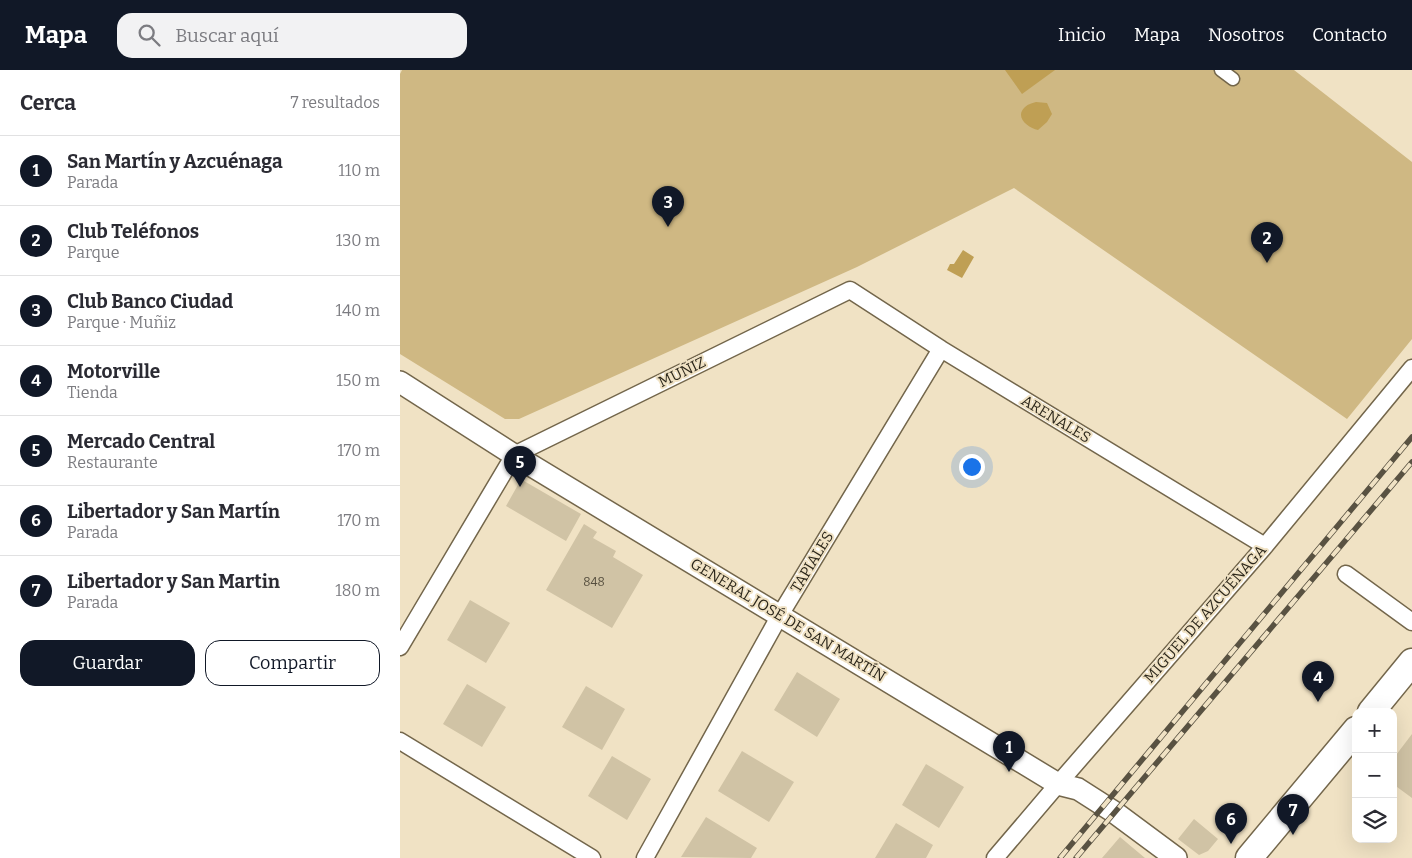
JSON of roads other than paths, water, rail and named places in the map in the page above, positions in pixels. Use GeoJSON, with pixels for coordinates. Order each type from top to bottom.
{"type":"FeatureCollection","features":[{"type":"Feature","properties":{"kind":"main road"},"geometry":{"type":"LineString","coordinates":[[1374,708],[1412,662]]}},
{"type":"Feature","properties":{"kind":"main road"},"geometry":{"type":"LineString","coordinates":[[1249,858],[1352,735]]}},
{"type":"Feature","properties":{"kind":"street"},"geometry":{"type":"LineString","coordinates":[[1221,70],[1232,79]]}},
{"type":"Feature","properties":{"kind":"street","name":"ARENALES"},"geometry":{"type":"LineString","coordinates":[[850,290],[942,349],[1264,546]]}},
{"type":"Feature","properties":{"kind":"street","name":"MUÑIZ"},"geometry":{"type":"LineString","coordinates":[[514,455],[850,290]]}},
{"type":"Feature","properties":{"kind":"street","name":"TAPIALES"},"geometry":{"type":"LineString","coordinates":[[645,858],[780,615],[942,349]]}},
{"type":"Feature","properties":{"kind":"street","name":"MIGUEL DE AZCUÉNAGA"},"geometry":{"type":"LineString","coordinates":[[995,858],[1264,546],[1412,368]]}},
{"type":"Feature","properties":{"kind":"street","name":"GENERAL JOSÉ DE SAN MARTÍN"},"geometry":{"type":"LineString","coordinates":[[400,382],[514,455],[1058,784],[1078,789],[1114,812],[1176,858]]}},
{"type":"Feature","properties":{"kind":"street"},"geometry":{"type":"LineString","coordinates":[[400,647],[514,455]]}},
{"type":"Feature","properties":{"kind":"street"},"geometry":{"type":"LineString","coordinates":[[1346,574],[1412,622]]}},
{"type":"Feature","properties":{"kind":"street"},"geometry":{"type":"LineString","coordinates":[[400,741],[592,858]]}},
{"type":"Feature","properties":{"kind":"railway"},"geometry":{"type":"LineString","coordinates":[[1060,858],[1412,437]]}},
{"type":"Feature","properties":{"kind":"railway"},"geometry":{"type":"LineString","coordinates":[[1076,858],[1412,462]]}},
{"type":"Feature","properties":{"kind":"place","name":"Club Banco Ciudad"},"geometry":{"type":"Point","coordinates":[668,227]}},
{"type":"Feature","properties":{"kind":"place","name":"Club Teléfonos"},"geometry":{"type":"Point","coordinates":[1267,263]}},
{"type":"Feature","properties":{"kind":"place","name":"Mercado Central"},"geometry":{"type":"Point","coordinates":[520,487]}},
{"type":"Feature","properties":{"kind":"place","name":"Motorville"},"geometry":{"type":"Point","coordinates":[1318,702]}},
{"type":"Feature","properties":{"kind":"place","name":"San Martín y Azcuénaga"},"geometry":{"type":"Point","coordinates":[1009,772]}},
{"type":"Feature","properties":{"kind":"place","name":"Libertador y San Martin"},"geometry":{"type":"Point","coordinates":[1293,835]}},
{"type":"Feature","properties":{"kind":"place","name":"Libertador y San Martín"},"geometry":{"type":"Point","coordinates":[1231,844]}}]}
